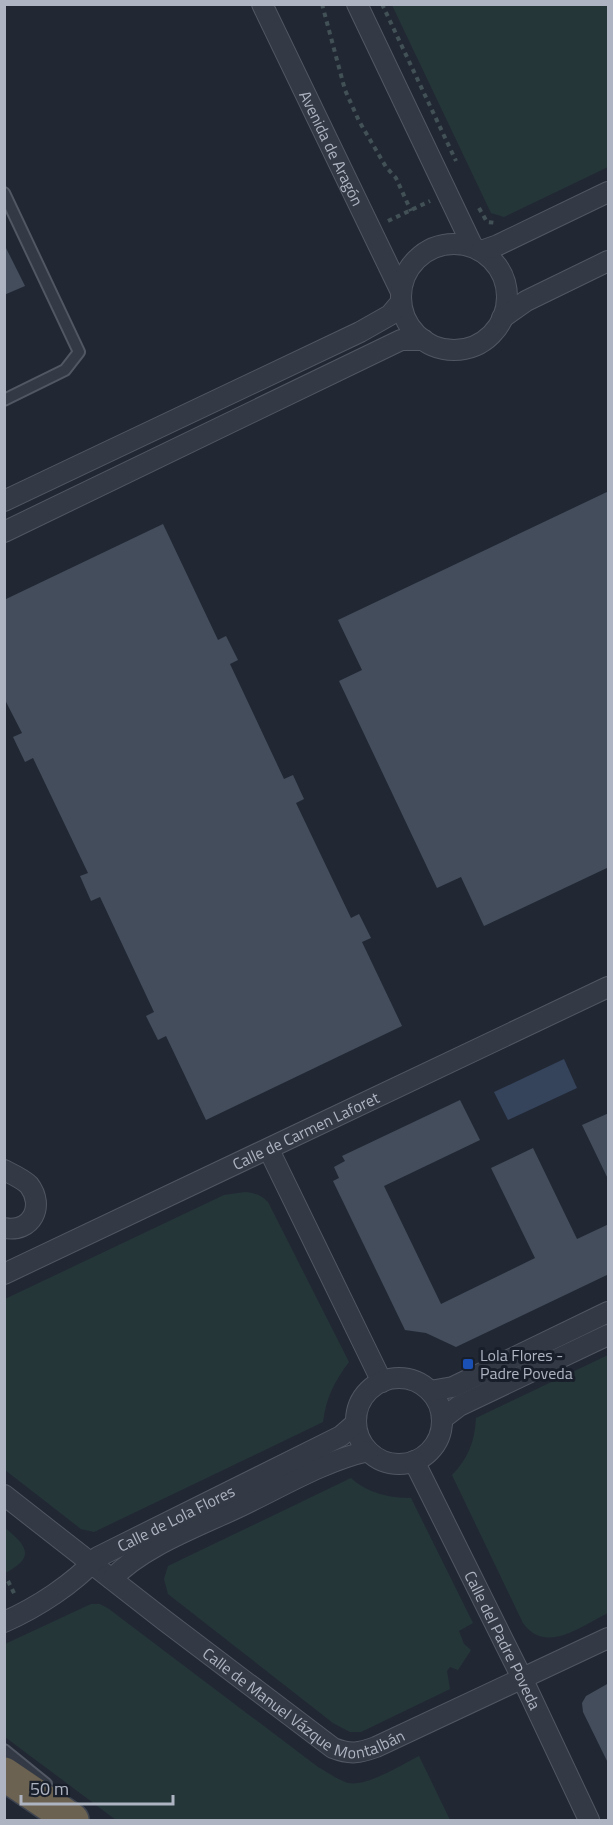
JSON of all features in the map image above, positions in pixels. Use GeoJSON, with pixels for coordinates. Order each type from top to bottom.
{"type":"FeatureCollection","features":[{"type":"Feature","properties":{"kind":"highway"},"geometry":{"type":"LineString","coordinates":[[4,1774],[72,1821]]}},
{"type":"Feature","properties":{"kind":"street","name":"Avenida de Aragón"},"geometry":{"type":"LineString","coordinates":[[262,4],[401,297]]}},
{"type":"Feature","properties":{"kind":"street"},"geometry":{"type":"LineString","coordinates":[[357,4],[477,249],[495,264],[504,281],[507,300],[502,318],[494,331],[483,341],[469,348],[453,350],[438,347],[424,340],[413,330],[405,317],[401,297]]}},
{"type":"Feature","properties":{"kind":"street"},"geometry":{"type":"LineString","coordinates":[[4,501],[360,333],[390,315],[401,297],[405,277],[413,263],[425,252],[448,244],[477,249],[498,245],[609,192]]}},
{"type":"Feature","properties":{"kind":"street"},"geometry":{"type":"LineString","coordinates":[[502,318],[525,301],[609,261]]}},
{"type":"Feature","properties":{"kind":"street"},"geometry":{"type":"LineString","coordinates":[[4,532],[401,340],[424,340]]}},
{"type":"Feature","properties":{"kind":"street","name":"Calle de Carmen Laforet"},"geometry":{"type":"LineString","coordinates":[[4,1274],[609,987]]}},
{"type":"Feature","properties":{"kind":"street"},"geometry":{"type":"LineString","coordinates":[[269,1150],[382,1382]]}},
{"type":"Feature","properties":{"kind":"street"},"geometry":{"type":"LineString","coordinates":[[4,1170],[28,1184],[37,1200],[35,1213],[28,1222],[14,1230],[4,1228]]}},
{"type":"Feature","properties":{"kind":"street"},"geometry":{"type":"LineString","coordinates":[[430,1391],[453,1387],[609,1312]]}},
{"type":"Feature","properties":{"kind":"street"},"geometry":{"type":"LineString","coordinates":[[442,1419],[459,1406],[609,1335]]}},
{"type":"Feature","properties":{"kind":"street"},"geometry":{"type":"LineString","coordinates":[[402,1378],[412,1380],[430,1391],[436,1399],[442,1419],[438,1440],[424,1456],[402,1464],[390,1463],[368,1451],[358,1434],[356,1424],[363,1398],[371,1388],[382,1382],[402,1378]]}},
{"type":"Feature","properties":{"kind":"street","name":"Calle de Lola Flores"},"geometry":{"type":"LineString","coordinates":[[4,1622],[24,1613],[87,1569],[98,1557],[341,1436],[356,1424]]}},
{"type":"Feature","properties":{"kind":"street","name":"Calle de Lola Flores"},"geometry":{"type":"LineString","coordinates":[[112,1579],[122,1568],[164,1543],[338,1460],[368,1451]]}},
{"type":"Feature","properties":{"kind":"street","name":"Calle del Padre Poveda"},"geometry":{"type":"LineString","coordinates":[[414,1461],[522,1678],[589,1821]]}},
{"type":"Feature","properties":{"kind":"street"},"geometry":{"type":"LineString","coordinates":[[4,1495],[112,1579]]}},
{"type":"Feature","properties":{"kind":"street","name":"Calle de Manuel Vázque Montalbán"},"geometry":{"type":"LineString","coordinates":[[112,1579],[333,1748],[346,1753],[376,1747],[609,1638]]}},
{"type":"Feature","properties":{"kind":"lane"},"geometry":{"type":"LineString","coordinates":[[4,400],[65,370],[79,352],[5,193]]}},
{"type":"Feature","properties":{"kind":"lane"},"geometry":{"type":"LineString","coordinates":[[4,1750],[56,1792]]}},
{"type":"Feature","properties":{"kind":"path"},"geometry":{"type":"LineString","coordinates":[[322,4],[345,90],[358,121],[386,167],[396,178],[411,211]]}},
{"type":"Feature","properties":{"kind":"path"},"geometry":{"type":"LineString","coordinates":[[382,4],[457,163]]}},
{"type":"Feature","properties":{"kind":"path"},"geometry":{"type":"LineString","coordinates":[[382,223],[436,198]]}},
{"type":"Feature","properties":{"kind":"path"},"geometry":{"type":"LineString","coordinates":[[476,202],[488,222],[505,221]]}},
{"type":"Feature","properties":{"kind":"shaded area"},"geometry":{"type":"Polygon","coordinates":[[[392,5],[608,5],[608,167],[504,217],[491,213],[392,5]]]}},
{"type":"Feature","properties":{"kind":"shaded area"},"geometry":{"type":"Polygon","coordinates":[[[245,1192],[258,1195],[268,1202],[349,1362],[331,1390],[323,1422],[94,1532],[81,1529],[5,1470],[5,1299],[224,1195],[245,1192]]]}},
{"type":"Feature","properties":{"kind":"shaded area"},"geometry":{"type":"Polygon","coordinates":[[[608,1355],[608,1613],[564,1635],[542,1637],[532,1632],[523,1623],[452,1475],[470,1449],[476,1418],[608,1355]]]}},
{"type":"Feature","properties":{"kind":"shaded area"},"geometry":{"type":"Polygon","coordinates":[[[351,1478],[379,1494],[411,1498],[473,1623],[459,1631],[464,1644],[471,1650],[458,1670],[450,1667],[447,1671],[450,1689],[361,1732],[350,1732],[333,1723],[168,1594],[164,1579],[168,1566],[351,1478]]]}},
{"type":"Feature","properties":{"kind":"shaded area"},"geometry":{"type":"Polygon","coordinates":[[[5,1528],[19,1541],[25,1552],[21,1562],[5,1573],[5,1528]]]}},
{"type":"Feature","properties":{"kind":"shaded area"},"geometry":{"type":"Polygon","coordinates":[[[91,1604],[100,1604],[109,1609],[318,1767],[340,1780],[348,1783],[365,1782],[419,1756],[450,1820],[116,1820],[5,1737],[5,1644],[91,1604]]]}},
{"type":"Feature","properties":{"kind":"water"},"geometry":{"type":"Polygon","coordinates":[[[564,1059],[577,1088],[508,1120],[494,1092],[564,1059]]]}},
{"type":"Feature","properties":{"kind":"building"},"geometry":{"type":"Polygon","coordinates":[[[4,244],[25,286],[4,295],[4,244]]]}},
{"type":"Feature","properties":{"kind":"building"},"geometry":{"type":"Polygon","coordinates":[[[609,491],[609,867],[484,926],[461,877],[437,888],[339,681],[362,670],[338,620],[609,491]]]}},
{"type":"Feature","properties":{"kind":"building"},"geometry":{"type":"Polygon","coordinates":[[[163,524],[218,640],[226,636],[238,660],[230,664],[284,779],[293,775],[304,799],[296,803],[351,918],[359,914],[371,938],[362,942],[402,1026],[206,1120],[166,1036],[158,1040],[146,1016],[154,1012],[100,897],[91,901],[80,876],[88,873],[33,758],[25,762],[13,737],[22,733],[4,698],[4,600],[163,524]]]}},
{"type":"Feature","properties":{"kind":"building"},"geometry":{"type":"Polygon","coordinates":[[[460,1100],[480,1140],[384,1186],[441,1304],[535,1258],[491,1168],[533,1148],[577,1239],[609,1224],[609,1274],[456,1347],[426,1333],[405,1330],[333,1181],[339,1178],[334,1167],[345,1161],[342,1156],[460,1100]]]}},
{"type":"Feature","properties":{"kind":"building"},"geometry":{"type":"Polygon","coordinates":[[[609,1113],[609,1181],[582,1125],[609,1113]]]}},
{"type":"Feature","properties":{"kind":"building"},"geometry":{"type":"Polygon","coordinates":[[[609,1683],[609,1765],[583,1712],[582,1703],[586,1696],[609,1683]]]}},
{"type":"Feature","properties":{"kind":"place","name":"Lola Flores - Padre Poveda"},"geometry":{"type":"Point","coordinates":[468,1364]}}]}
